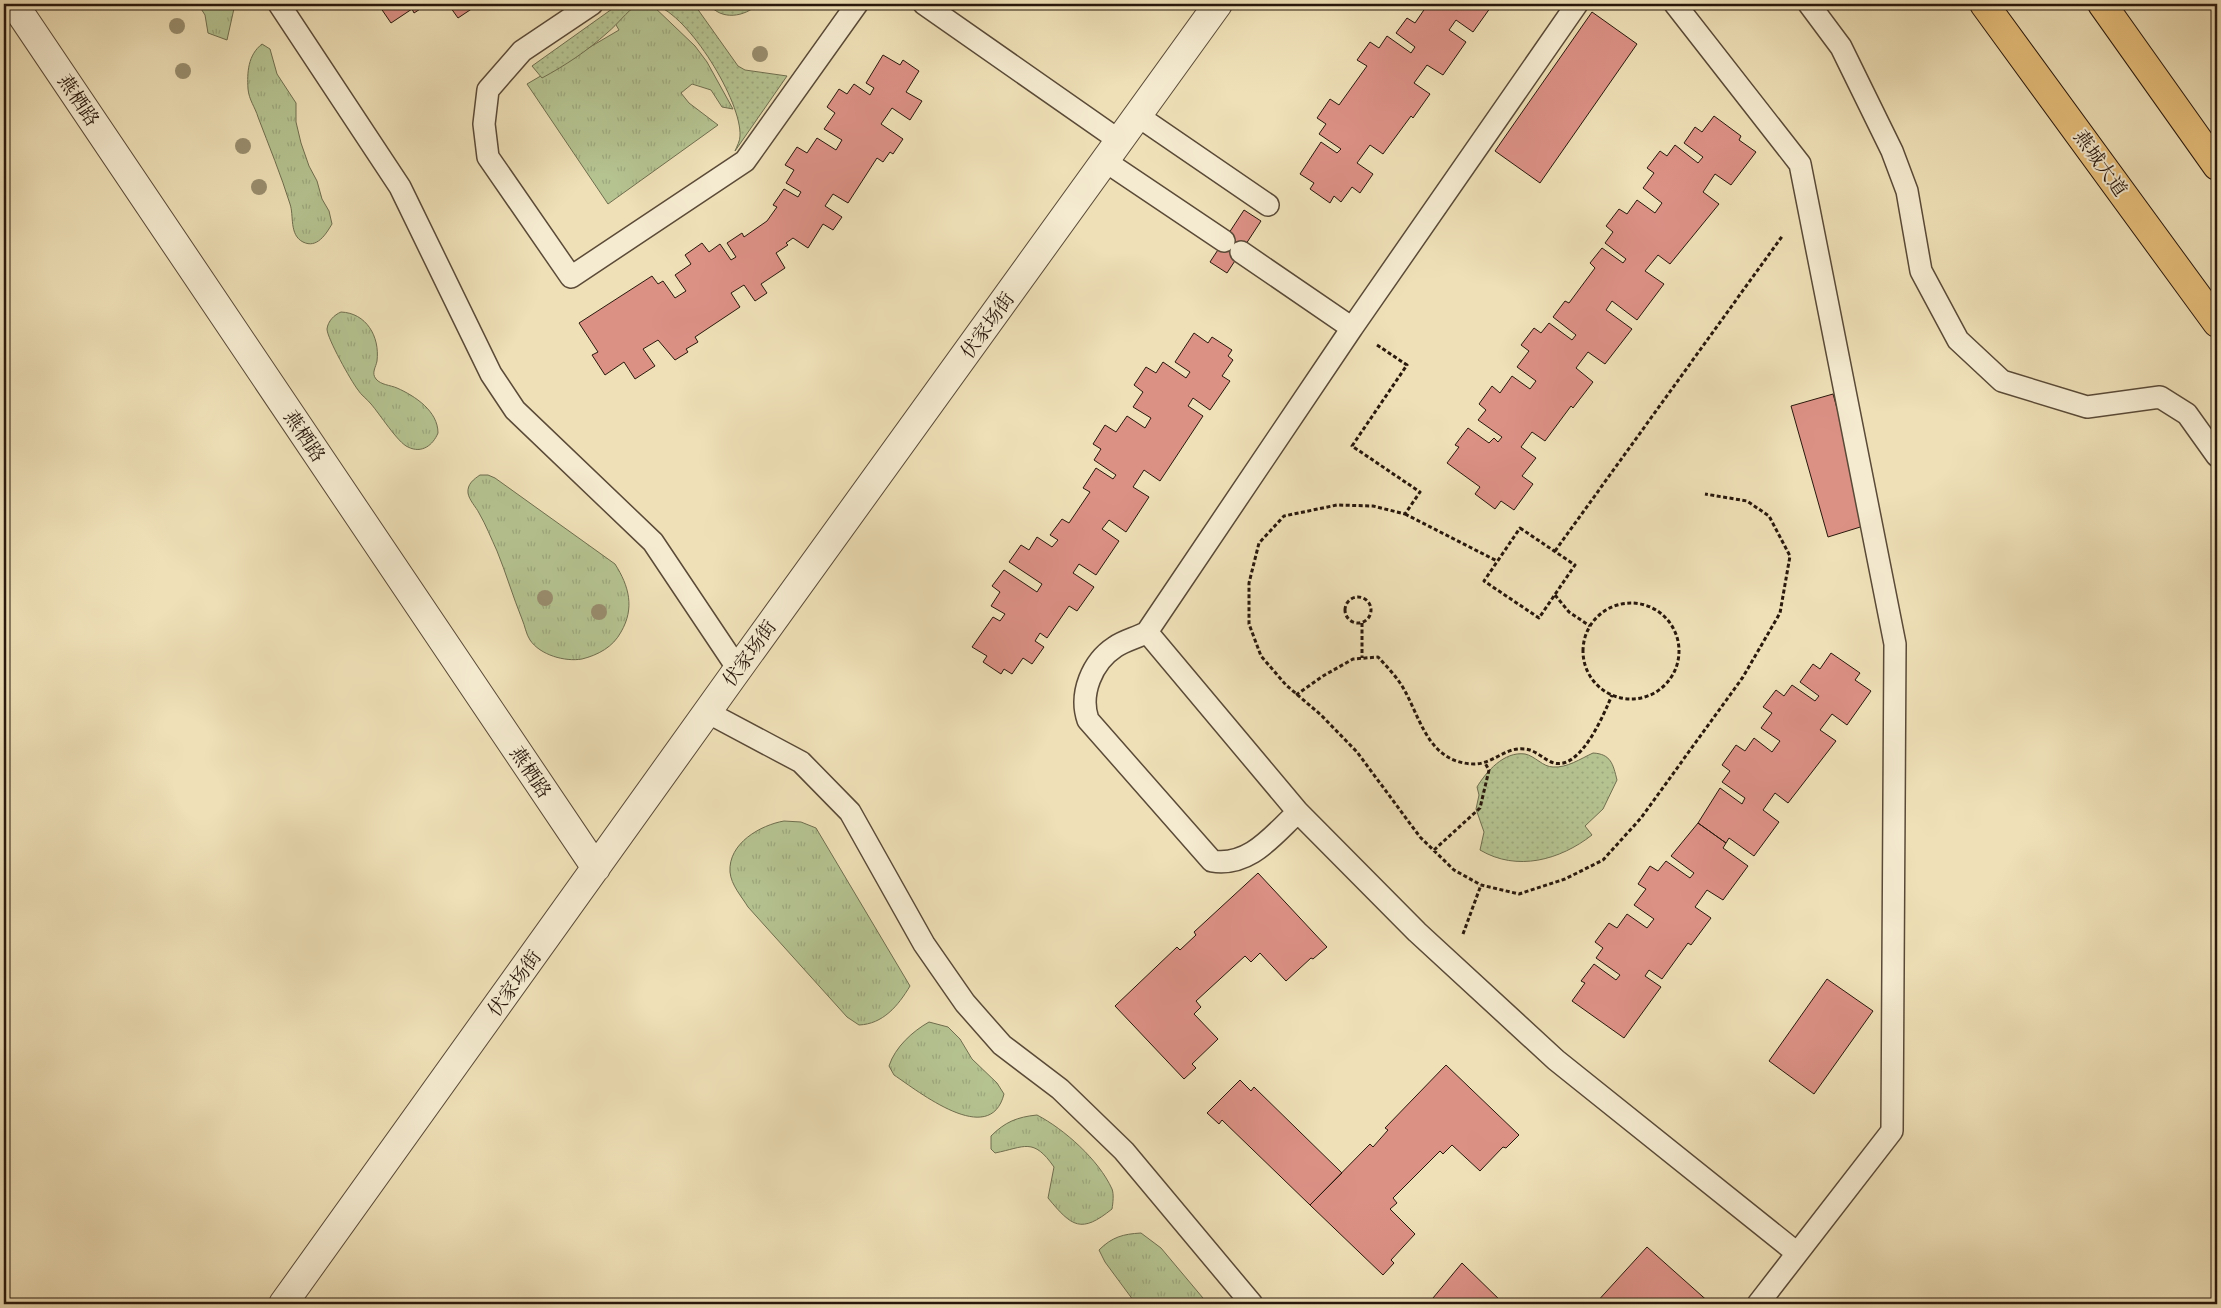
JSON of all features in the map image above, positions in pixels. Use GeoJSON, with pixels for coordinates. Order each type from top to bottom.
{"type":"FeatureCollection","features":[{"type":"Feature","properties":{"kind":"main road","name":"燕城大道"},"geometry":{"type":"LineString","coordinates":[[1984,4],[2217,323]]}},
{"type":"Feature","properties":{"kind":"main road"},"geometry":{"type":"LineString","coordinates":[[2102,4],[2217,166]]}},
{"type":"Feature","properties":{"kind":"street","name":"燕栖路"},"geometry":{"type":"LineString","coordinates":[[14,4],[596,868]]}},
{"type":"Feature","properties":{"kind":"street","name":"伏家场街"},"geometry":{"type":"LineString","coordinates":[[283,1304],[1218,4]]}},
{"type":"Feature","properties":{"kind":"lane"},"geometry":{"type":"LineString","coordinates":[[280,4],[400,187],[491,374],[514,410],[653,542],[738,669]]}},
{"type":"Feature","properties":{"kind":"lane"},"geometry":{"type":"LineString","coordinates":[[592,4],[522,51],[488,90],[484,124],[488,157],[571,277],[745,161],[857,4]]}},
{"type":"Feature","properties":{"kind":"lane"},"geometry":{"type":"LineString","coordinates":[[924,4],[1233,246],[1352,328]]}},
{"type":"Feature","properties":{"kind":"lane"},"geometry":{"type":"LineString","coordinates":[[1298,812],[1261,848],[1249,856],[1235,861],[1212,861],[1088,720],[1084,707],[1086,691],[1092,674],[1112,648],[1127,639],[1147,632],[1352,328],[1577,4]]}},
{"type":"Feature","properties":{"kind":"lane"},"geometry":{"type":"LineString","coordinates":[[1675,4],[1800,164],[1895,644],[1892,1131],[1758,1304]]}},
{"type":"Feature","properties":{"kind":"lane"},"geometry":{"type":"LineString","coordinates":[[1809,4],[1841,47],[1892,151],[1907,190],[1921,271],[1958,340],[2002,382],[2087,408],[2160,397],[2187,414],[2217,456]]}},
{"type":"Feature","properties":{"kind":"lane"},"geometry":{"type":"LineString","coordinates":[[1138,116],[1268,205]]}},
{"type":"Feature","properties":{"kind":"lane"},"geometry":{"type":"LineString","coordinates":[[1147,632],[1298,812],[1417,932],[1556,1060],[1798,1253]]}},
{"type":"Feature","properties":{"kind":"lane"},"geometry":{"type":"LineString","coordinates":[[707,712],[801,762],[850,812],[924,944],[965,1003],[1002,1044],[1060,1089],[1124,1151],[1252,1304]]}},
{"type":"Feature","properties":{"kind":"path"},"geometry":{"type":"LineString","coordinates":[[1555,552],[1808,202]]}},
{"type":"Feature","properties":{"kind":"path"},"geometry":{"type":"LineString","coordinates":[[1352,328],[1407,365],[1352,446],[1420,492],[1405,514]]}},
{"type":"Feature","properties":{"kind":"path"},"geometry":{"type":"LineString","coordinates":[[1497,561],[1405,514],[1373,506],[1336,505],[1284,516],[1259,543],[1249,583],[1249,624],[1261,656],[1286,685],[1321,715],[1357,752],[1420,837],[1454,870],[1481,885],[1519,894],[1565,879],[1602,860],[1641,818],[1743,677],[1780,613],[1790,556],[1769,516],[1747,501],[1705,494]]}},
{"type":"Feature","properties":{"kind":"path"},"geometry":{"type":"LineString","coordinates":[[1520,528],[1555,552],[1575,565],[1539,618],[1484,581],[1520,528]]}},
{"type":"Feature","properties":{"kind":"path"},"geometry":{"type":"LineString","coordinates":[[1554,594],[1569,612],[1590,626]]}},
{"type":"Feature","properties":{"kind":"path"},"geometry":{"type":"LineString","coordinates":[[1356,596],[1365,598],[1370,604],[1372,612],[1362,623],[1353,623],[1346,618],[1344,610],[1347,600],[1356,596]]}},
{"type":"Feature","properties":{"kind":"path"},"geometry":{"type":"LineString","coordinates":[[1631,602],[1649,605],[1665,615],[1674,627],[1679,642],[1679,656],[1675,671],[1667,684],[1654,694],[1638,699],[1621,698],[1612,695],[1592,681],[1584,665],[1583,647],[1590,626],[1598,615],[1614,605],[1631,602]]}},
{"type":"Feature","properties":{"kind":"path"},"geometry":{"type":"LineString","coordinates":[[1362,623],[1362,658]]}},
{"type":"Feature","properties":{"kind":"path"},"geometry":{"type":"LineString","coordinates":[[1296,695],[1323,676],[1353,659],[1378,657],[1393,673],[1405,692],[1418,722],[1431,743],[1452,759],[1473,764],[1485,763],[1515,749],[1526,748],[1553,763],[1559,764],[1571,759],[1585,748],[1602,719],[1612,695]]}},
{"type":"Feature","properties":{"kind":"path"},"geometry":{"type":"LineString","coordinates":[[1434,850],[1480,808],[1489,770],[1485,763]]}},
{"type":"Feature","properties":{"kind":"path"},"geometry":{"type":"LineString","coordinates":[[1452,964],[1481,885]]}},
{"type":"Feature","properties":{"kind":"green space"},"geometry":{"type":"Polygon","coordinates":[[[198,4],[235,4],[227,40],[208,33],[205,15],[198,4]]]}},
{"type":"Feature","properties":{"kind":"green space"},"geometry":{"type":"Polygon","coordinates":[[[619,4],[638,4],[592,46],[551,73],[542,78],[532,66],[619,4]]]}},
{"type":"Feature","properties":{"kind":"green space"},"geometry":{"type":"Polygon","coordinates":[[[623,4],[651,4],[695,46],[707,62],[733,109],[722,107],[711,90],[692,84],[681,93],[689,103],[718,125],[608,204],[527,84],[619,30],[609,13],[623,4]]]}},
{"type":"Feature","properties":{"kind":"green space"},"geometry":{"type":"Polygon","coordinates":[[[650,4],[694,4],[738,66],[745,70],[787,76],[735,151],[740,138],[738,121],[723,82],[711,61],[683,25],[668,12],[650,4]]]}},
{"type":"Feature","properties":{"kind":"green space"},"geometry":{"type":"Polygon","coordinates":[[[709,4],[758,4],[747,12],[726,15],[720,13],[709,4]]]}},
{"type":"Feature","properties":{"kind":"green space"},"geometry":{"type":"Polygon","coordinates":[[[262,44],[270,49],[277,74],[296,103],[296,122],[301,143],[309,166],[317,181],[322,199],[329,211],[332,224],[327,232],[313,244],[303,242],[296,235],[286,193],[249,93],[249,64],[257,48],[262,44]]]}},
{"type":"Feature","properties":{"kind":"green space"},"geometry":{"type":"Polygon","coordinates":[[[341,312],[350,313],[364,321],[374,335],[377,352],[374,372],[376,379],[380,383],[411,395],[430,411],[437,425],[438,433],[430,445],[422,449],[408,447],[394,434],[361,394],[345,369],[328,334],[329,323],[341,312]]]}},
{"type":"Feature","properties":{"kind":"green space"},"geometry":{"type":"Polygon","coordinates":[[[480,475],[488,475],[495,478],[615,564],[627,589],[629,606],[621,632],[609,646],[599,653],[575,660],[546,653],[530,640],[497,551],[484,522],[469,496],[470,484],[480,475]]]}},
{"type":"Feature","properties":{"kind":"green space"},"geometry":{"type":"Polygon","coordinates":[[[1593,753],[1604,755],[1610,761],[1617,780],[1603,809],[1585,826],[1592,835],[1566,851],[1538,860],[1523,862],[1509,860],[1494,857],[1480,850],[1484,832],[1476,809],[1479,795],[1477,787],[1496,764],[1510,756],[1525,754],[1549,767],[1558,767],[1573,763],[1593,753]]]}},
{"type":"Feature","properties":{"kind":"green space"},"geometry":{"type":"Polygon","coordinates":[[[784,821],[801,822],[816,828],[910,986],[889,1013],[875,1021],[859,1025],[847,1017],[748,907],[732,882],[731,862],[734,852],[740,844],[756,831],[784,821]]]}},
{"type":"Feature","properties":{"kind":"green space"},"geometry":{"type":"Polygon","coordinates":[[[929,1022],[948,1027],[960,1039],[972,1059],[997,1083],[1004,1094],[996,1110],[984,1116],[969,1116],[953,1111],[936,1103],[894,1075],[889,1066],[896,1052],[911,1035],[929,1022]]]}},
{"type":"Feature","properties":{"kind":"green space"},"geometry":{"type":"Polygon","coordinates":[[[1037,1115],[1058,1128],[1080,1146],[1099,1167],[1106,1178],[1113,1191],[1113,1204],[1112,1209],[1101,1217],[1092,1222],[1077,1224],[1056,1208],[1048,1198],[1054,1167],[1040,1151],[1028,1146],[995,1153],[991,1149],[991,1136],[1001,1127],[1023,1117],[1037,1115]]]}},
{"type":"Feature","properties":{"kind":"green space"},"geometry":{"type":"Polygon","coordinates":[[[1141,1233],[1161,1248],[1208,1304],[1136,1304],[1105,1262],[1099,1250],[1118,1237],[1141,1233]]]}},
{"type":"Feature","properties":{"kind":"building"},"geometry":{"type":"Polygon","coordinates":[[[378,4],[428,4],[414,13],[412,9],[391,23],[378,4]]]}},
{"type":"Feature","properties":{"kind":"building"},"geometry":{"type":"Polygon","coordinates":[[[448,4],[479,4],[458,18],[448,4]]]}},
{"type":"Feature","properties":{"kind":"building"},"geometry":{"type":"Polygon","coordinates":[[[1428,4],[1493,4],[1473,32],[1456,20],[1449,30],[1466,42],[1443,75],[1427,65],[1414,83],[1430,94],[1413,118],[1411,116],[1383,154],[1370,145],[1357,163],[1373,174],[1360,193],[1352,187],[1341,202],[1334,196],[1330,203],[1310,189],[1314,183],[1300,174],[1321,142],[1337,153],[1341,149],[1319,134],[1326,124],[1317,118],[1330,99],[1339,105],[1367,66],[1357,60],[1370,42],[1379,48],[1387,36],[1411,53],[1415,47],[1396,33],[1407,18],[1415,23],[1428,4]]]}},
{"type":"Feature","properties":{"kind":"building"},"geometry":{"type":"Polygon","coordinates":[[[1592,12],[1637,44],[1540,183],[1495,151],[1592,12]]]}},
{"type":"Feature","properties":{"kind":"building"},"geometry":{"type":"Polygon","coordinates":[[[883,55],[900,65],[903,60],[919,71],[906,92],[922,101],[910,120],[892,108],[881,124],[903,139],[893,154],[890,152],[883,162],[877,158],[848,203],[833,194],[825,206],[842,217],[833,230],[823,224],[808,248],[793,238],[786,243],[788,245],[776,253],[785,268],[761,284],[767,293],[755,301],[744,285],[731,293],[740,307],[695,337],[698,342],[686,349],[688,352],[675,360],[658,340],[643,349],[655,366],[635,379],[624,362],[605,375],[592,355],[598,352],[579,323],[652,276],[658,284],[663,281],[675,298],[686,291],[675,275],[691,264],[685,255],[702,243],[709,252],[720,244],[731,260],[736,257],[727,243],[742,233],[744,237],[767,221],[777,207],[773,205],[784,189],[798,197],[801,192],[786,183],[794,170],[785,165],[797,147],[807,153],[817,138],[836,150],[842,140],[824,129],[835,113],[827,107],[839,89],[847,94],[854,84],[870,95],[874,88],[866,83],[883,55]]]}},
{"type":"Feature","properties":{"kind":"building"},"geometry":{"type":"Polygon","coordinates":[[[1714,116],[1741,136],[1739,140],[1756,152],[1731,185],[1715,174],[1703,192],[1719,204],[1670,264],[1658,255],[1645,271],[1664,284],[1637,320],[1612,301],[1606,310],[1632,329],[1605,364],[1588,352],[1576,368],[1593,382],[1573,408],[1571,406],[1545,441],[1532,432],[1521,447],[1536,458],[1522,476],[1533,484],[1514,510],[1501,501],[1495,509],[1475,494],[1480,487],[1447,463],[1459,447],[1455,445],[1468,428],[1489,443],[1494,438],[1498,442],[1502,437],[1478,420],[1486,410],[1479,404],[1492,386],[1500,393],[1512,376],[1530,389],[1536,381],[1517,367],[1529,351],[1521,345],[1534,328],[1541,333],[1549,323],[1572,340],[1576,335],[1553,317],[1565,301],[1569,303],[1595,268],[1590,263],[1602,248],[1623,263],[1626,259],[1605,243],[1613,232],[1606,226],[1619,209],[1627,214],[1637,200],[1655,213],[1662,203],[1643,188],[1654,173],[1647,168],[1660,151],[1667,156],[1675,145],[1698,163],[1703,157],[1684,143],[1695,127],[1702,132],[1714,116]]]}},
{"type":"Feature","properties":{"kind":"building"},"geometry":{"type":"Polygon","coordinates":[[[1244,210],[1261,221],[1227,273],[1210,262],[1244,210]]]}},
{"type":"Feature","properties":{"kind":"building"},"geometry":{"type":"Polygon","coordinates":[[[1194,333],[1208,343],[1212,337],[1232,350],[1228,356],[1233,360],[1222,376],[1230,381],[1210,410],[1193,398],[1188,406],[1203,416],[1160,481],[1144,470],[1133,487],[1149,497],[1126,532],[1109,520],[1102,529],[1119,541],[1096,575],[1079,564],[1073,573],[1094,587],[1077,611],[1069,606],[1047,638],[1040,633],[1035,641],[1044,647],[1032,664],[1023,658],[1012,674],[1004,669],[1001,674],[983,662],[987,656],[972,647],[993,617],[1000,621],[1005,614],[991,606],[1000,592],[992,586],[1004,570],[1037,592],[1042,584],[1009,562],[1021,545],[1029,550],[1037,537],[1052,547],[1058,540],[1050,535],[1062,519],[1069,523],[1090,492],[1083,488],[1096,468],[1113,479],[1116,475],[1094,460],[1101,449],[1093,444],[1105,425],[1116,432],[1127,416],[1145,428],[1151,418],[1133,407],[1143,392],[1134,385],[1146,367],[1156,373],[1163,362],[1186,378],[1190,372],[1175,362],[1194,333]]]}},
{"type":"Feature","properties":{"kind":"building"},"geometry":{"type":"Polygon","coordinates":[[[1833,394],[1870,524],[1828,537],[1791,406],[1833,394]]]}},
{"type":"Feature","properties":{"kind":"building"},"geometry":{"type":"Polygon","coordinates":[[[1831,653],[1860,673],[1855,680],[1871,691],[1847,725],[1832,714],[1820,730],[1836,741],[1788,803],[1775,793],[1763,810],[1779,822],[1754,856],[1729,838],[1726,843],[1698,823],[1720,788],[1742,804],[1745,798],[1722,782],[1730,771],[1722,765],[1736,745],[1745,751],[1754,738],[1772,752],[1780,741],[1761,728],[1772,713],[1763,707],[1776,690],[1784,696],[1792,685],[1815,701],[1819,696],[1800,682],[1813,664],[1820,669],[1831,653]]]}},
{"type":"Feature","properties":{"kind":"building"},"geometry":{"type":"Polygon","coordinates":[[[1698,823],[1726,843],[1723,848],[1748,866],[1723,900],[1707,890],[1695,907],[1711,918],[1691,945],[1688,943],[1662,979],[1649,970],[1645,976],[1661,987],[1624,1038],[1572,1001],[1585,983],[1581,981],[1594,964],[1616,980],[1620,975],[1596,958],[1603,948],[1595,942],[1609,923],[1617,928],[1627,914],[1647,928],[1654,919],[1634,905],[1646,889],[1638,884],[1650,866],[1658,871],[1666,861],[1690,878],[1694,873],[1671,856],[1698,823]]]}},
{"type":"Feature","properties":{"kind":"building"},"geometry":{"type":"Polygon","coordinates":[[[1258,873],[1327,947],[1313,959],[1311,958],[1286,981],[1260,953],[1251,962],[1245,956],[1196,1001],[1201,1007],[1194,1014],[1218,1039],[1192,1064],[1196,1068],[1184,1079],[1115,1006],[1177,947],[1180,950],[1196,935],[1194,932],[1258,873]]]}},
{"type":"Feature","properties":{"kind":"building"},"geometry":{"type":"Polygon","coordinates":[[[1827,979],[1873,1011],[1814,1094],[1769,1061],[1827,979]]]}},
{"type":"Feature","properties":{"kind":"building"},"geometry":{"type":"Polygon","coordinates":[[[1446,1065],[1519,1135],[1506,1148],[1503,1147],[1480,1171],[1452,1145],[1443,1154],[1440,1151],[1393,1198],[1397,1203],[1390,1209],[1415,1234],[1391,1260],[1394,1263],[1383,1275],[1310,1205],[1370,1144],[1373,1147],[1388,1130],[1385,1128],[1446,1065]]]}},
{"type":"Feature","properties":{"kind":"building"},"geometry":{"type":"Polygon","coordinates":[[[1240,1080],[1251,1091],[1254,1087],[1342,1173],[1310,1205],[1222,1120],[1219,1124],[1207,1113],[1240,1080]]]}},
{"type":"Feature","properties":{"kind":"building"},"geometry":{"type":"Polygon","coordinates":[[[1647,1247],[1711,1304],[1595,1304],[1647,1247]]]}},
{"type":"Feature","properties":{"kind":"building"},"geometry":{"type":"Polygon","coordinates":[[[1462,1263],[1504,1304],[1428,1304],[1462,1263]]]}}]}
